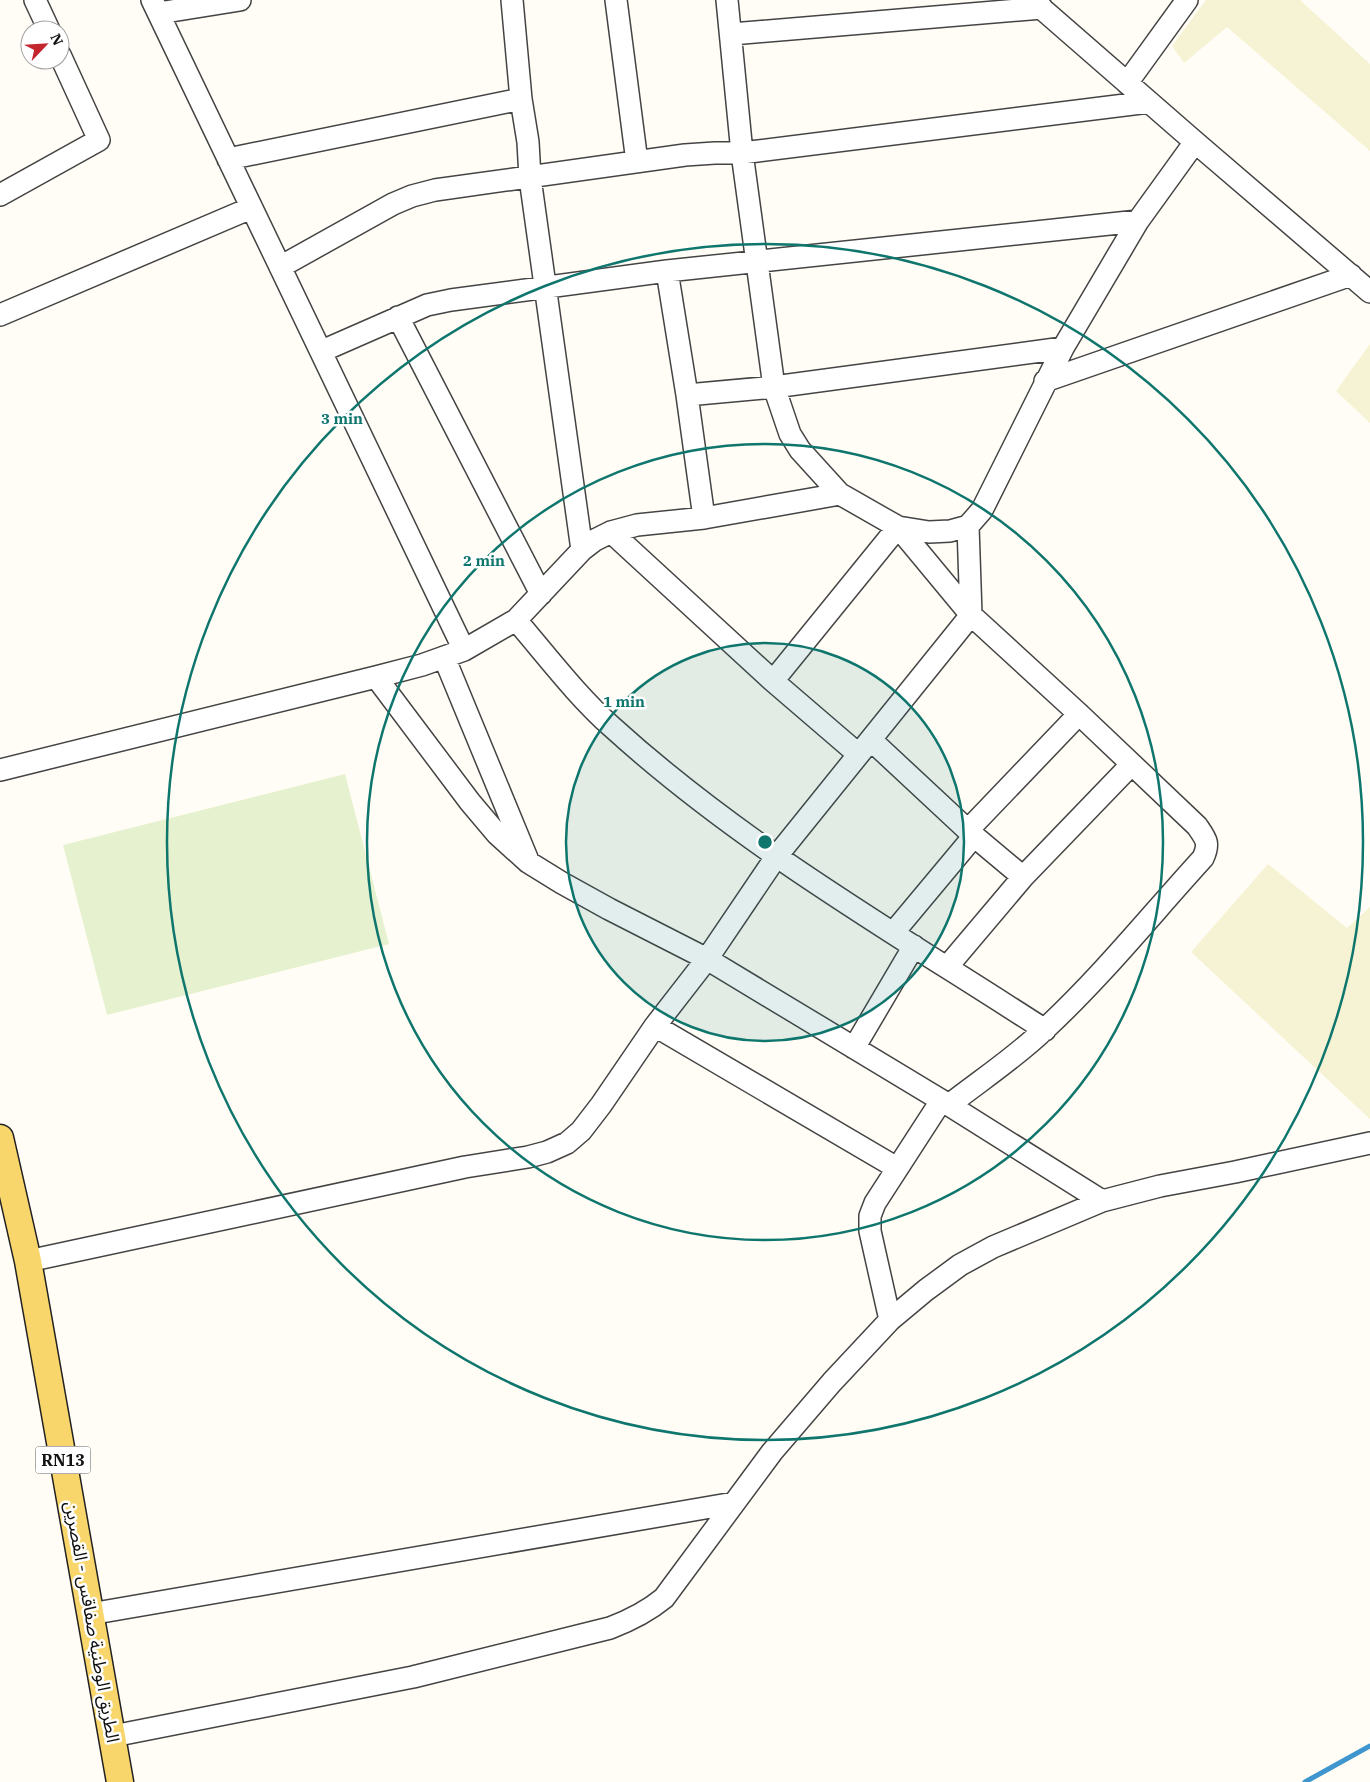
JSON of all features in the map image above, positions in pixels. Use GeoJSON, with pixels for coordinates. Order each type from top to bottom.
{"type":"FeatureCollection","features":[{"type":"Feature","properties":{"kind":"main road","name":"الطريق الوطنية صفاقس - القصرين"},"geometry":{"type":"LineString","coordinates":[[0,1138],[28,1261],[120,1782]]}},
{"type":"Feature","properties":{"kind":"street"},"geometry":{"type":"LineString","coordinates":[[35,0],[44,20]]}},
{"type":"Feature","properties":{"kind":"street"},"geometry":{"type":"LineString","coordinates":[[240,0],[156,7],[251,208],[322,350],[454,653],[528,862]]}},
{"type":"Feature","properties":{"kind":"street"},"geometry":{"type":"LineString","coordinates":[[512,0],[521,99],[528,142],[530,178],[582,550]]}},
{"type":"Feature","properties":{"kind":"street"},"geometry":{"type":"LineString","coordinates":[[616,0],[637,162]]}},
{"type":"Feature","properties":{"kind":"street"},"geometry":{"type":"LineString","coordinates":[[727,0],[732,34],[742,153],[774,387],[790,434],[800,450],[840,494],[898,527],[929,532],[950,531],[968,526],[982,510],[1063,348],[1138,221],[1195,142]]}},
{"type":"Feature","properties":{"kind":"street"},"geometry":{"type":"LineString","coordinates":[[1127,83],[1187,0]]}},
{"type":"Feature","properties":{"kind":"street"},"geometry":{"type":"LineString","coordinates":[[732,34],[1037,4],[1370,292]]}},
{"type":"Feature","properties":{"kind":"street"},"geometry":{"type":"LineString","coordinates":[[0,196],[99,140],[67,70]]}},
{"type":"Feature","properties":{"kind":"street"},"geometry":{"type":"LineString","coordinates":[[228,159],[521,99]]}},
{"type":"Feature","properties":{"kind":"street"},"geometry":{"type":"LineString","coordinates":[[280,267],[393,204],[412,196],[436,190],[715,152],[742,153],[1149,102]]}},
{"type":"Feature","properties":{"kind":"street"},"geometry":{"type":"LineString","coordinates":[[0,315],[251,208]]}},
{"type":"Feature","properties":{"kind":"street"},"geometry":{"type":"LineString","coordinates":[[322,350],[427,305],[667,271],[1138,221]]}},
{"type":"Feature","properties":{"kind":"street"},"geometry":{"type":"LineString","coordinates":[[667,271],[688,396],[704,518]]}},
{"type":"Feature","properties":{"kind":"street"},"geometry":{"type":"LineString","coordinates":[[1046,381],[1351,275]]}},
{"type":"Feature","properties":{"kind":"street"},"geometry":{"type":"LineString","coordinates":[[398,317],[541,594]]}},
{"type":"Feature","properties":{"kind":"street"},"geometry":{"type":"LineString","coordinates":[[688,396],[774,387],[1063,348]]}},
{"type":"Feature","properties":{"kind":"street"},"geometry":{"type":"LineString","coordinates":[[0,770],[376,678],[422,665],[454,653],[516,620],[582,550],[595,540],[611,532],[637,525],[704,518],[840,494]]}},
{"type":"Feature","properties":{"kind":"street"},"geometry":{"type":"LineString","coordinates":[[28,1261],[465,1166],[528,1157],[547,1152],[567,1143],[582,1131],[655,1026],[707,960],[776,857],[971,615],[968,526]]}},
{"type":"Feature","properties":{"kind":"street"},"geometry":{"type":"LineString","coordinates":[[890,1320],[870,1231],[870,1216],[875,1204],[897,1168],[945,1103],[1013,1056],[1045,1030],[1081,994],[1203,858],[1208,848],[1206,838],[1197,826],[971,615],[898,527]]}},
{"type":"Feature","properties":{"kind":"street"},"geometry":{"type":"LineString","coordinates":[[772,681],[898,527]]}},
{"type":"Feature","properties":{"kind":"street"},"geometry":{"type":"LineString","coordinates":[[611,532],[772,681],[864,747],[1023,877]]}},
{"type":"Feature","properties":{"kind":"street"},"geometry":{"type":"LineString","coordinates":[[516,620],[566,679],[610,726],[684,788],[776,857],[1045,1030]]}},
{"type":"Feature","properties":{"kind":"street"},"geometry":{"type":"LineString","coordinates":[[376,678],[470,802],[498,834],[528,862],[609,909],[707,960],[1102,1200]]}},
{"type":"Feature","properties":{"kind":"street"},"geometry":{"type":"LineString","coordinates":[[893,933],[971,833],[1079,714]]}},
{"type":"Feature","properties":{"kind":"street"},"geometry":{"type":"LineString","coordinates":[[948,967],[1023,877],[1131,765]]}},
{"type":"Feature","properties":{"kind":"street"},"geometry":{"type":"LineString","coordinates":[[854,1048],[914,946]]}},
{"type":"Feature","properties":{"kind":"street"},"geometry":{"type":"LineString","coordinates":[[655,1026],[897,1168]]}},
{"type":"Feature","properties":{"kind":"street"},"geometry":{"type":"LineString","coordinates":[[113,1736],[412,1677],[610,1628],[632,1620],[648,1611],[664,1598],[772,1452],[890,1320],[960,1265],[993,1247],[1102,1200],[1160,1186],[1370,1143]]}},
{"type":"Feature","properties":{"kind":"street"},"geometry":{"type":"LineString","coordinates":[[90,1614],[734,1503]]}},
{"type":"Feature","properties":{"kind":"shaded area"},"geometry":{"type":"Polygon","coordinates":[[[1206,0],[1300,0],[1370,64],[1370,151],[1227,27],[1184,63],[1172,46],[1206,0]]]}},
{"type":"Feature","properties":{"kind":"shaded area"},"geometry":{"type":"Polygon","coordinates":[[[1370,344],[1370,423],[1336,391],[1370,344]]]}},
{"type":"Feature","properties":{"kind":"shaded area"},"geometry":{"type":"Polygon","coordinates":[[[1268,864],[1347,928],[1370,907],[1370,1119],[1191,952],[1268,864]]]}},
{"type":"Feature","properties":{"kind":"green space"},"geometry":{"type":"Polygon","coordinates":[[[345,774],[389,944],[107,1015],[63,845],[345,774]]]}},
{"type":"Feature","properties":{"kind":"waterway"},"geometry":{"type":"LineString","coordinates":[[1305,1782],[1370,1746]]}}]}
